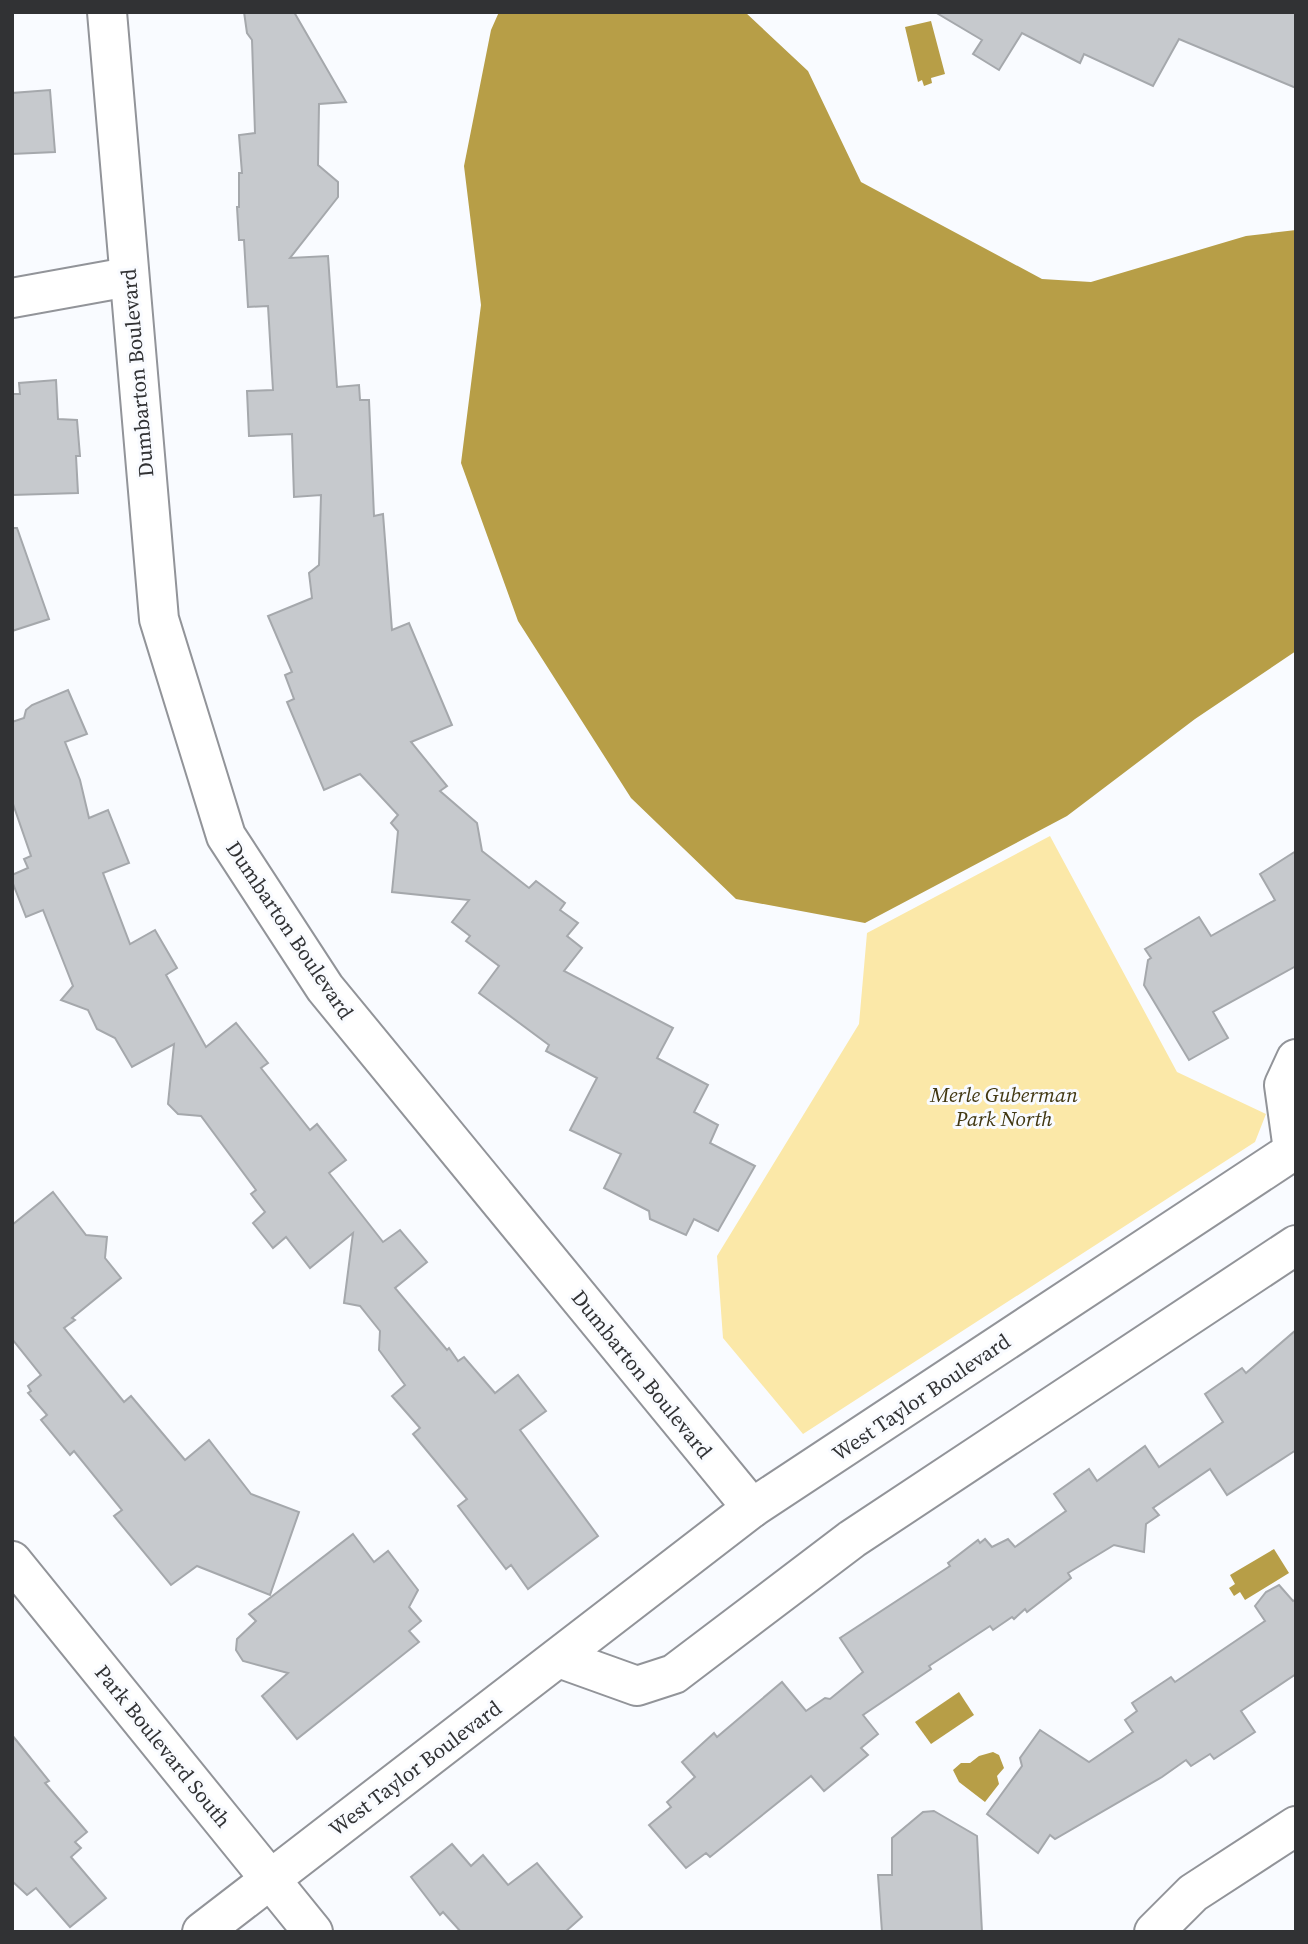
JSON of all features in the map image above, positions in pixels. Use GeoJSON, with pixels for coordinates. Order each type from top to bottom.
{"type":"FeatureCollection","features":[{"type":"Feature","properties":{"kind":"street","name":"Dumbarton Boulevard"},"geometry":{"type":"LineString","coordinates":[[107,12],[159,619],[226,835],[325,988],[752,1508]]}},
{"type":"Feature","properties":{"kind":"street"},"geometry":{"type":"LineString","coordinates":[[12,298],[128,277]]}},
{"type":"Feature","properties":{"kind":"street","name":"West Taylor Boulevard"},"geometry":{"type":"LineString","coordinates":[[202,1932],[752,1508],[1294,1150],[1284,1085],[1296,1059]]}},
{"type":"Feature","properties":{"kind":"street"},"geometry":{"type":"LineString","coordinates":[[559,1658],[637,1686],[674,1674],[852,1539],[1296,1245]]}},
{"type":"Feature","properties":{"kind":"street","name":"Park Boulevard South"},"geometry":{"type":"LineString","coordinates":[[12,1561],[313,1932]]}},
{"type":"Feature","properties":{"kind":"street"},"geometry":{"type":"LineString","coordinates":[[1154,1932],[1193,1892],[1296,1826]]}},
{"type":"Feature","properties":{"kind":"green space","name":"Merle Guberman Park North"},"geometry":{"type":"Polygon","coordinates":[[[1050,836],[1177,1072],[1266,1114],[1255,1142],[803,1434],[723,1338],[717,1256],[859,1024],[867,933],[1050,836]]]}},
{"type":"Feature","properties":{"kind":"shaded area"},"geometry":{"type":"Polygon","coordinates":[[[499,12],[745,12],[808,71],[861,182],[1042,279],[1091,282],[1246,236],[1296,230],[1296,651],[1195,719],[1067,816],[865,923],[736,899],[631,798],[518,621],[461,463],[481,305],[464,166],[491,30],[499,12]]]}},
{"type":"Feature","properties":{"kind":"shaded area"},"geometry":{"type":"Polygon","coordinates":[[[931,21],[945,74],[931,78],[932,83],[924,86],[922,80],[918,82],[905,27],[931,21]]]}},
{"type":"Feature","properties":{"kind":"shaded area"},"geometry":{"type":"Polygon","coordinates":[[[1274,1549],[1289,1573],[1245,1600],[1240,1592],[1234,1596],[1229,1588],[1235,1584],[1230,1575],[1274,1549]]]}},
{"type":"Feature","properties":{"kind":"shaded area"},"geometry":{"type":"Polygon","coordinates":[[[959,1692],[974,1715],[931,1744],[915,1722],[959,1692]]]}},
{"type":"Feature","properties":{"kind":"shaded area"},"geometry":{"type":"Polygon","coordinates":[[[993,1752],[999,1755],[1004,1768],[997,1776],[999,1784],[985,1802],[959,1782],[953,1770],[961,1763],[970,1763],[979,1756],[993,1752]]]}},
{"type":"Feature","properties":{"kind":"building"},"geometry":{"type":"Polygon","coordinates":[[[244,12],[294,12],[346,102],[319,104],[318,165],[338,182],[338,197],[290,258],[328,256],[337,387],[359,385],[360,400],[369,400],[374,516],[383,514],[392,630],[409,623],[452,725],[411,742],[447,786],[440,791],[477,823],[482,851],[529,888],[536,881],[565,903],[560,910],[578,923],[567,936],[582,948],[564,971],[673,1028],[657,1058],[708,1085],[694,1112],[718,1125],[710,1143],[755,1166],[718,1231],[694,1219],[686,1235],[650,1219],[649,1211],[604,1188],[621,1154],[570,1130],[597,1078],[546,1051],[549,1045],[479,993],[499,966],[466,941],[470,936],[452,922],[469,900],[392,892],[398,831],[391,823],[398,815],[360,774],[324,790],[287,702],[294,699],[285,675],[292,672],[268,616],[312,598],[309,573],[319,565],[321,495],[294,497],[292,434],[249,436],[247,391],[273,390],[268,306],[248,307],[244,240],[239,240],[237,207],[239,173],[242,173],[239,135],[255,133],[252,40],[247,33],[244,12]]]}},
{"type":"Feature","properties":{"kind":"building"},"geometry":{"type":"Polygon","coordinates":[[[935,12],[1296,12],[1296,88],[1179,39],[1153,86],[1084,54],[1080,63],[1022,33],[999,70],[973,54],[982,40],[935,12]]]}},
{"type":"Feature","properties":{"kind":"building"},"geometry":{"type":"Polygon","coordinates":[[[50,90],[55,152],[12,154],[12,93],[50,90]]]}},
{"type":"Feature","properties":{"kind":"building"},"geometry":{"type":"Polygon","coordinates":[[[56,380],[58,419],[77,420],[80,456],[76,456],[78,493],[12,495],[12,394],[20,394],[19,383],[56,380]]]}},
{"type":"Feature","properties":{"kind":"building"},"geometry":{"type":"Polygon","coordinates":[[[12,528],[17,528],[49,619],[12,631],[12,528]]]}},
{"type":"Feature","properties":{"kind":"building"},"geometry":{"type":"Polygon","coordinates":[[[68,690],[87,734],[65,742],[80,780],[89,818],[108,810],[129,863],[103,873],[130,944],[155,930],[177,968],[166,975],[206,1047],[236,1023],[268,1063],[261,1068],[310,1130],[317,1124],[346,1160],[329,1173],[383,1242],[400,1230],[427,1262],[395,1288],[447,1350],[449,1348],[458,1361],[464,1357],[495,1393],[518,1375],[546,1411],[520,1430],[598,1536],[528,1589],[511,1565],[506,1569],[458,1506],[467,1499],[413,1434],[420,1428],[392,1396],[405,1385],[379,1350],[380,1331],[360,1306],[344,1303],[353,1233],[310,1268],[286,1237],[273,1248],[253,1223],[265,1212],[251,1194],[256,1190],[201,1116],[178,1114],[168,1104],[174,1044],[132,1067],[115,1038],[97,1029],[88,1010],[61,1000],[73,986],[43,910],[26,917],[12,881],[12,875],[28,868],[24,859],[31,856],[12,801],[12,722],[24,718],[26,710],[32,705],[68,690]]]}},
{"type":"Feature","properties":{"kind":"building"},"geometry":{"type":"Polygon","coordinates":[[[1296,851],[1296,966],[1213,1012],[1228,1038],[1189,1060],[1144,985],[1148,960],[1151,958],[1145,949],[1199,917],[1211,936],[1275,900],[1260,874],[1296,851]]]}},
{"type":"Feature","properties":{"kind":"building"},"geometry":{"type":"Polygon","coordinates":[[[53,1192],[86,1235],[107,1237],[105,1258],[121,1278],[72,1318],[75,1320],[64,1328],[124,1402],[131,1396],[185,1460],[209,1440],[251,1494],[299,1512],[270,1595],[197,1566],[171,1585],[114,1516],[122,1510],[74,1451],[70,1455],[41,1420],[47,1415],[28,1393],[31,1391],[28,1386],[41,1375],[12,1339],[12,1225],[53,1192]]]}},
{"type":"Feature","properties":{"kind":"building"},"geometry":{"type":"Polygon","coordinates":[[[1296,1330],[1296,1450],[1227,1495],[1210,1469],[1153,1508],[1159,1515],[1146,1524],[1144,1552],[1114,1545],[1068,1573],[1071,1578],[1027,1612],[1025,1609],[1014,1619],[1012,1617],[993,1630],[990,1626],[929,1666],[931,1669],[863,1715],[878,1734],[861,1748],[868,1755],[824,1791],[811,1776],[710,1857],[706,1853],[686,1868],[649,1825],[671,1807],[667,1802],[695,1777],[682,1762],[714,1733],[717,1737],[782,1682],[806,1711],[825,1698],[830,1699],[863,1672],[840,1638],[950,1566],[948,1563],[978,1540],[980,1543],[985,1539],[992,1547],[1008,1539],[1015,1547],[1066,1511],[1054,1494],[1089,1469],[1097,1481],[1145,1446],[1159,1467],[1223,1422],[1205,1394],[1242,1368],[1246,1373],[1296,1330]]]}},
{"type":"Feature","properties":{"kind":"building"},"geometry":{"type":"Polygon","coordinates":[[[353,1534],[374,1562],[388,1551],[418,1590],[409,1607],[421,1621],[409,1631],[419,1642],[297,1739],[262,1696],[288,1673],[243,1661],[236,1650],[237,1639],[256,1621],[249,1614],[353,1534]]]}},
{"type":"Feature","properties":{"kind":"building"},"geometry":{"type":"Polygon","coordinates":[[[1279,1585],[1293,1601],[1296,1599],[1296,1674],[1241,1711],[1255,1732],[1214,1759],[1210,1754],[1191,1766],[1186,1760],[1162,1777],[1055,1839],[1050,1835],[1038,1853],[987,1814],[1022,1766],[1020,1758],[1040,1730],[1089,1762],[1133,1732],[1125,1720],[1137,1711],[1132,1703],[1171,1677],[1175,1682],[1265,1621],[1255,1606],[1266,1592],[1279,1585]]]}},
{"type":"Feature","properties":{"kind":"building"},"geometry":{"type":"Polygon","coordinates":[[[12,1735],[49,1781],[45,1783],[87,1832],[75,1842],[81,1848],[71,1857],[106,1898],[70,1927],[36,1888],[27,1895],[12,1881],[12,1735]]]}},
{"type":"Feature","properties":{"kind":"building"},"geometry":{"type":"Polygon","coordinates":[[[934,1811],[977,1836],[982,1932],[882,1932],[878,1875],[892,1875],[892,1838],[923,1812],[934,1811]]]}},
{"type":"Feature","properties":{"kind":"building"},"geometry":{"type":"Polygon","coordinates":[[[452,1844],[471,1866],[483,1855],[508,1885],[537,1863],[582,1917],[565,1932],[461,1932],[443,1912],[440,1915],[411,1877],[452,1844]]]}}]}
